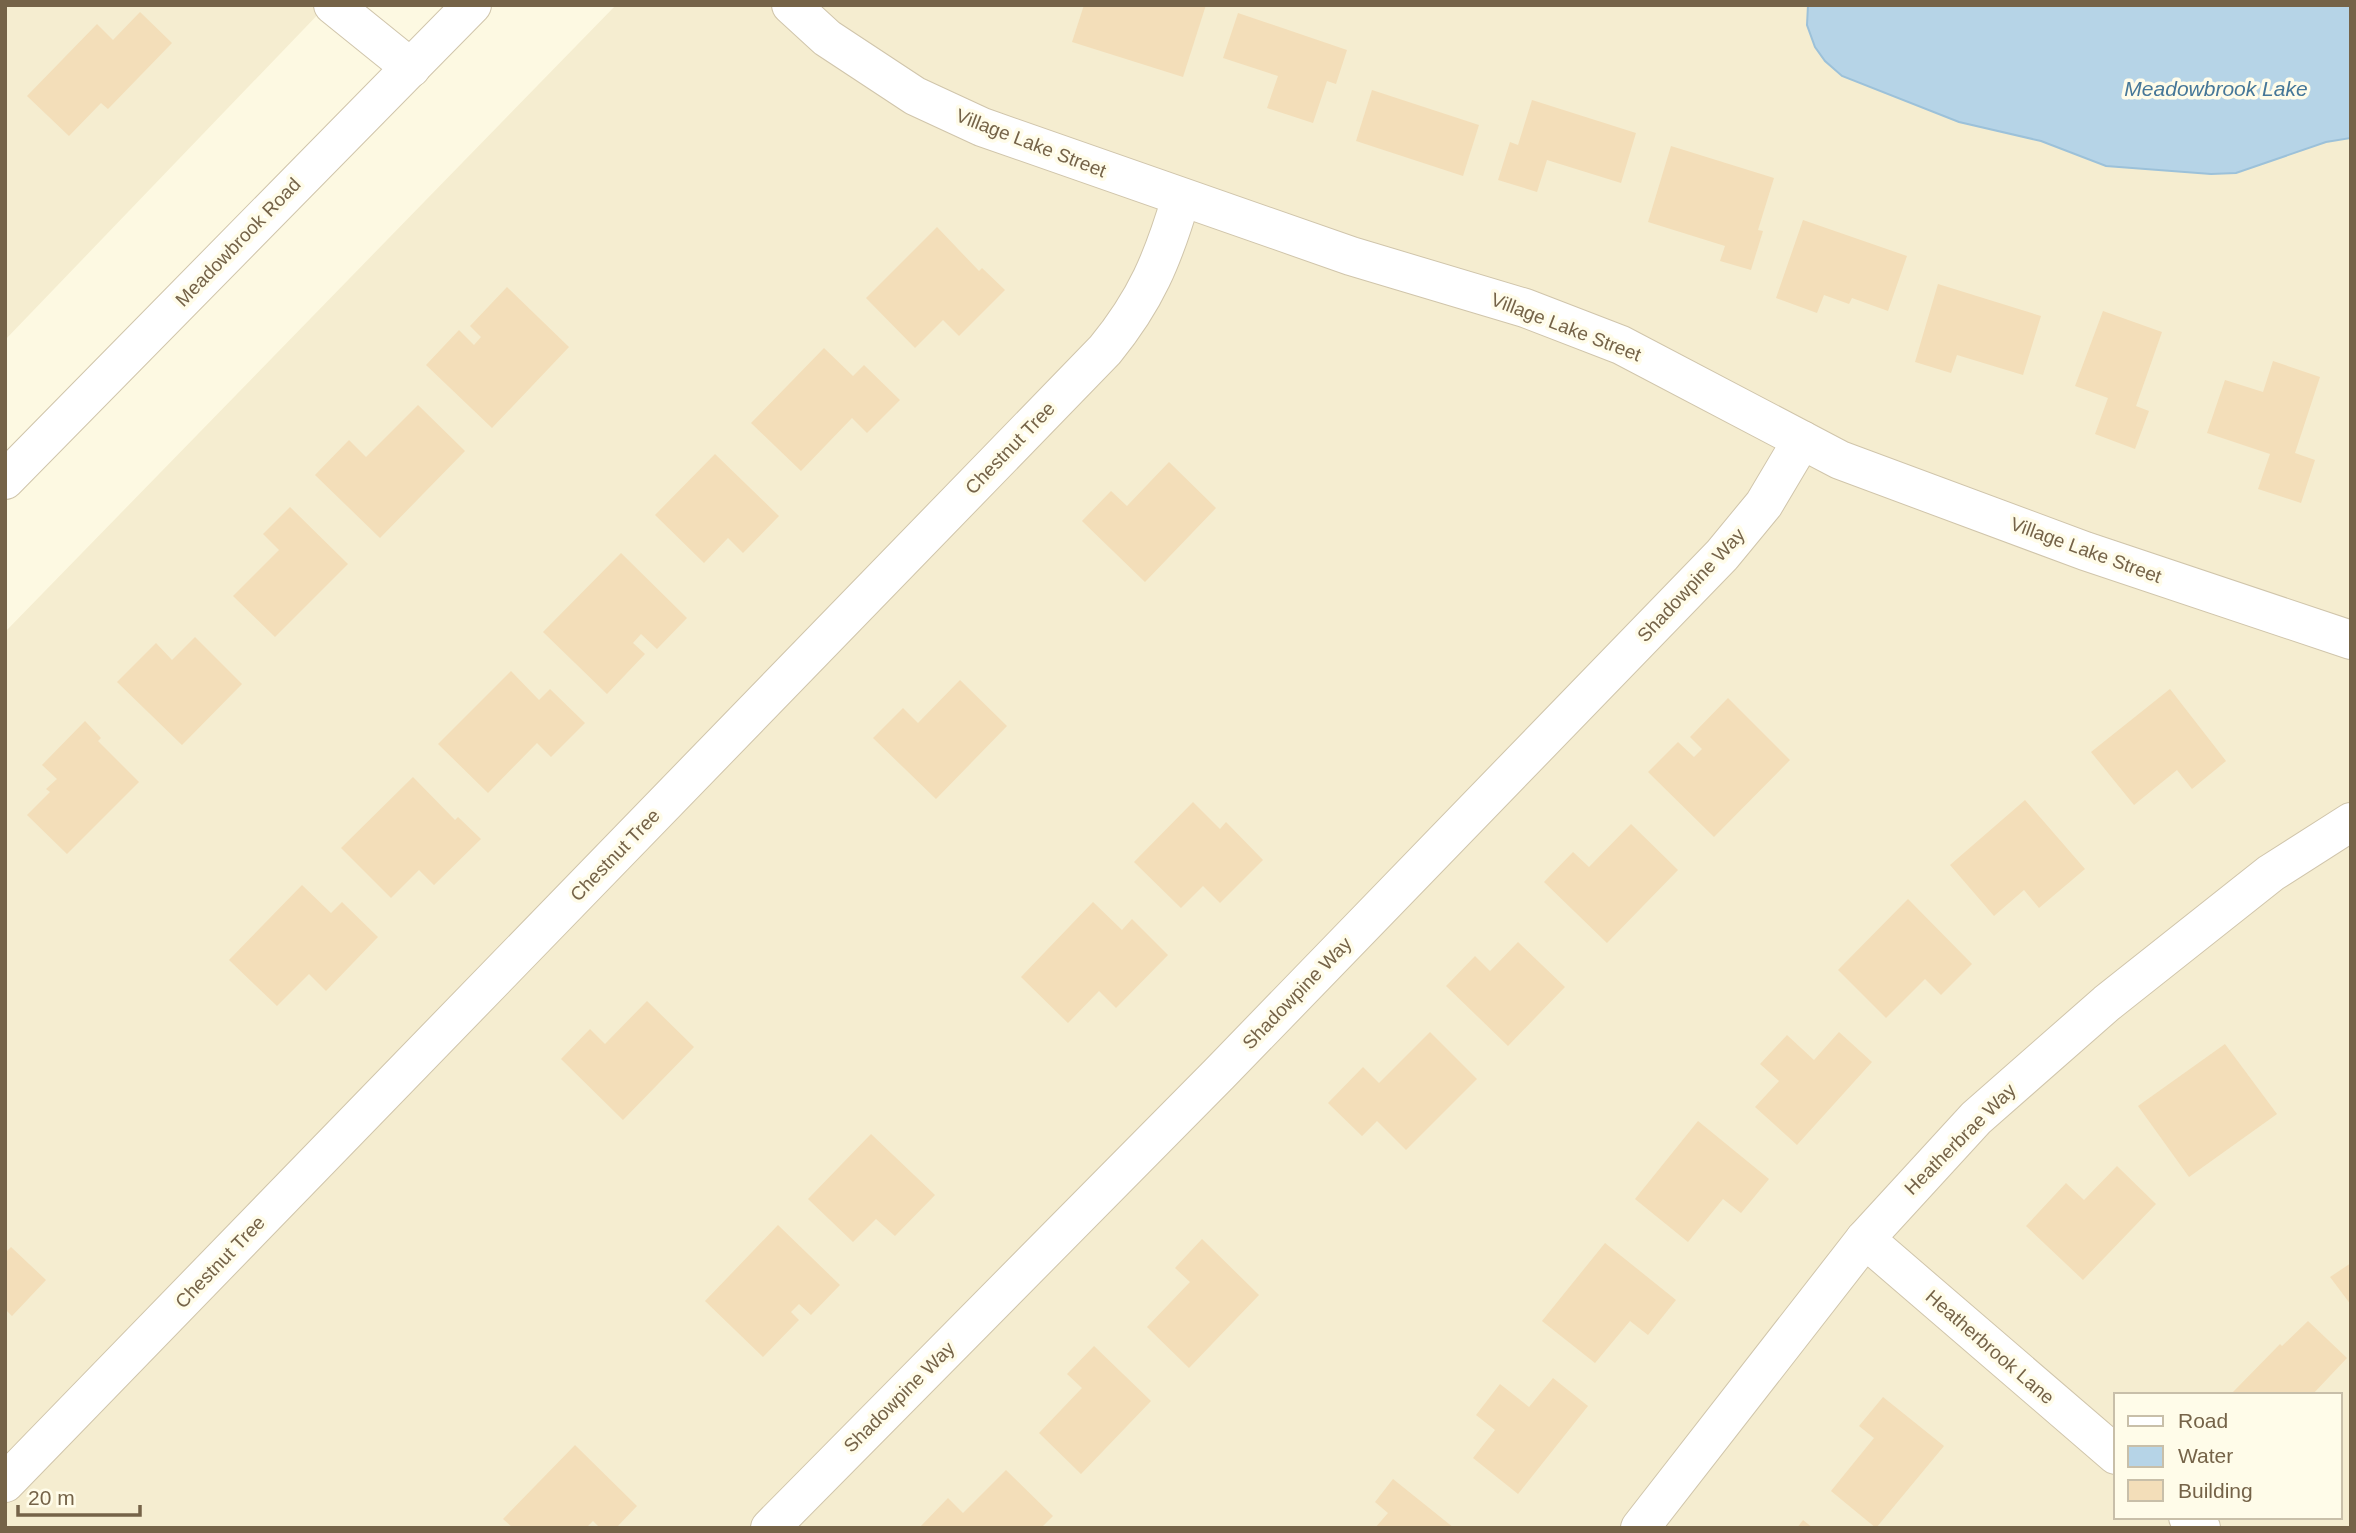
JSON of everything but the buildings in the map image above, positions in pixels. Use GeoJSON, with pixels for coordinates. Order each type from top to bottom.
{"type":"FeatureCollection","features":[{"type":"Feature","properties":{"kind":"street"},"geometry":{"type":"LineString","coordinates":[[333,5],[411,68]]}},
{"type":"Feature","properties":{"kind":"street","name":"Meadowbrook Road"},"geometry":{"type":"LineString","coordinates":[[5,480],[472,5]]}},
{"type":"Feature","properties":{"kind":"street","name":"Village Lake Street"},"geometry":{"type":"LineString","coordinates":[[791,5],[827,38],[915,96],[982,127],[1351,256],[1525,307],[1620,345],[1840,460],[2085,551],[2351,640]]}},
{"type":"Feature","properties":{"kind":"street","name":"Chestnut Tree"},"geometry":{"type":"LineString","coordinates":[[5,1483],[1105,350],[1126,326],[1149,288],[1168,244],[1181,198]]}},
{"type":"Feature","properties":{"kind":"street","name":"Shadowpine Way"},"geometry":{"type":"LineString","coordinates":[[770,1528],[1219,1074],[1722,555],[1764,504],[1802,440]]}},
{"type":"Feature","properties":{"kind":"street","name":"Heatherbrae Way"},"geometry":{"type":"LineString","coordinates":[[1640,1528],[1865,1239],[1976,1118],[2107,1003],[2271,873],[2351,822]]}},
{"type":"Feature","properties":{"kind":"street","name":"Heatherbrook Lane"},"geometry":{"type":"LineString","coordinates":[[1865,1239],[2114,1453]]}},
{"type":"Feature","properties":{"kind":"shaded area"},"geometry":{"type":"Polygon","coordinates":[[[5,5],[327,5],[5,340],[5,5]]]}},
{"type":"Feature","properties":{"kind":"shaded area"},"geometry":{"type":"Polygon","coordinates":[[[616,5],[2351,5],[2351,1528],[5,1528],[5,632],[616,5]]]}},
{"type":"Feature","properties":{"kind":"water","name":"Meadowbrook Lake"},"geometry":{"type":"Polygon","coordinates":[[[1808,5],[2351,5],[2351,138],[2326,142],[2236,173],[2211,174],[2106,166],[2041,141],[1959,122],[1842,76],[1825,61],[1815,47],[1807,25],[1808,5]]]}}]}
